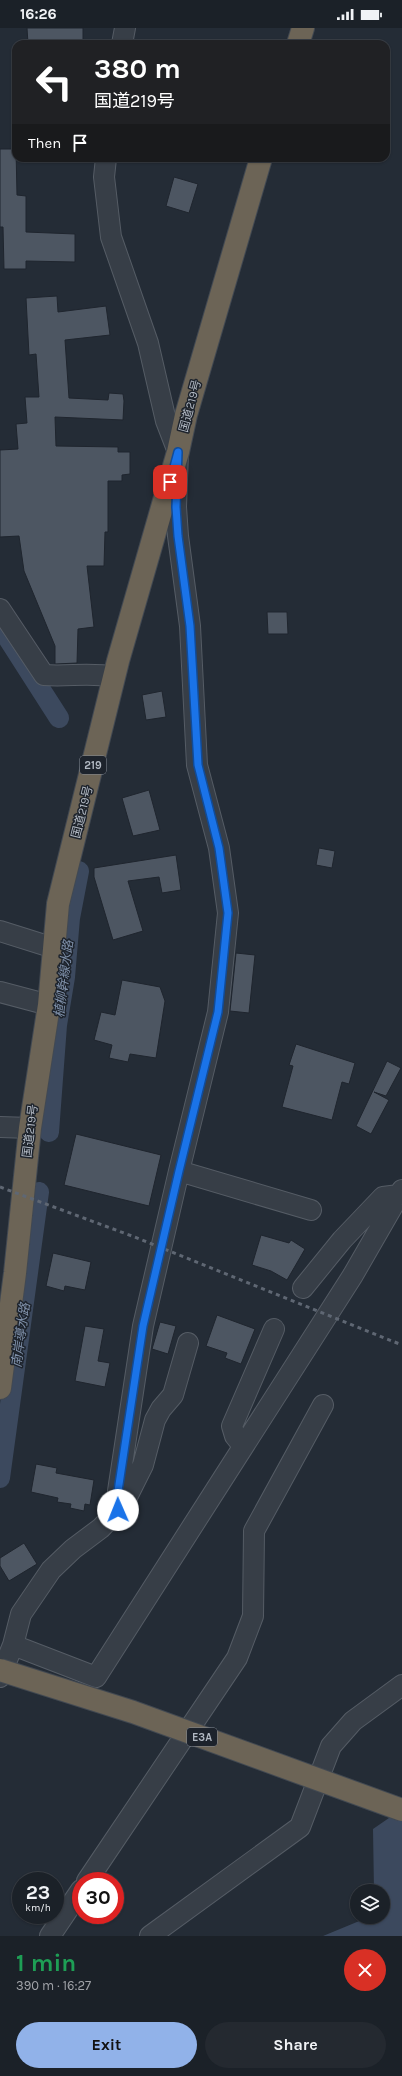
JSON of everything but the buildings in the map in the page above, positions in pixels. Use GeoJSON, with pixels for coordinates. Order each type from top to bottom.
{"type":"FeatureCollection","features":[{"type":"Feature","properties":{"kind":"highway"},"geometry":{"type":"LineString","coordinates":[[299,40],[303,28]]}},
{"type":"Feature","properties":{"kind":"highway","name":"国道219号"},"geometry":{"type":"LineString","coordinates":[[0,1388],[30,1128],[48,1005],[58,904],[114,677],[178,452],[186,414],[260,162]]}},
{"type":"Feature","properties":{"kind":"highway","name":"E3A"},"geometry":{"type":"LineString","coordinates":[[0,1670],[133,1712],[402,1810]]}},
{"type":"Feature","properties":{"kind":"street"},"geometry":{"type":"LineString","coordinates":[[123,40],[125,28]]}},
{"type":"Feature","properties":{"kind":"street"},"geometry":{"type":"LineString","coordinates":[[106,162],[104,177],[111,237],[148,343],[166,420],[178,452],[176,507],[178,536],[190,626],[198,765],[219,848],[228,913],[218,1012],[143,1326],[118,1491],[118,1510]]}},
{"type":"Feature","properties":{"kind":"street"},"geometry":{"type":"LineString","coordinates":[[0,609],[44,675],[64,676],[97,673],[114,677]]}},
{"type":"Feature","properties":{"kind":"street"},"geometry":{"type":"LineString","coordinates":[[0,931],[54,948]]}},
{"type":"Feature","properties":{"kind":"street"},"geometry":{"type":"LineString","coordinates":[[0,992],[48,1005]]}},
{"type":"Feature","properties":{"kind":"street"},"geometry":{"type":"LineString","coordinates":[[0,1127],[30,1128]]}},
{"type":"Feature","properties":{"kind":"street"},"geometry":{"type":"LineString","coordinates":[[179,1171],[311,1210]]}},
{"type":"Feature","properties":{"kind":"street"},"geometry":{"type":"LineString","coordinates":[[13,1646],[96,1677],[353,1275],[400,1193]]}},
{"type":"Feature","properties":{"kind":"street"},"geometry":{"type":"LineString","coordinates":[[303,1288],[342,1240],[383,1197],[400,1193]]}},
{"type":"Feature","properties":{"kind":"street"},"geometry":{"type":"LineString","coordinates":[[243,1446],[235,1436],[232,1426],[274,1329]]}},
{"type":"Feature","properties":{"kind":"street"},"geometry":{"type":"LineString","coordinates":[[0,1677],[13,1646],[21,1614],[51,1570],[73,1549],[101,1528],[118,1510],[143,1465],[155,1420],[161,1409],[173,1395],[188,1343]]}},
{"type":"Feature","properties":{"kind":"street"},"geometry":{"type":"LineString","coordinates":[[93,1872],[237,1658],[254,1616],[254,1531],[324,1405]]}},
{"type":"Feature","properties":{"kind":"street"},"geometry":{"type":"LineString","coordinates":[[150,1936],[300,1827],[331,1746],[353,1721],[402,1685]]}},
{"type":"Feature","properties":{"kind":"street"},"geometry":{"type":"LineString","coordinates":[[50,1936],[72,1903]]}},
{"type":"Feature","properties":{"kind":"water"},"geometry":{"type":"Polygon","coordinates":[[[402,1809],[402,1936],[323,1936],[352,1924],[390,1924],[390,1884],[374,1884],[373,1829],[402,1809]]]}},
{"type":"Feature","properties":{"kind":"waterway","name":"植柳幹線水路"},"geometry":{"type":"LineString","coordinates":[[0,626],[59,718]]}},
{"type":"Feature","properties":{"kind":"waterway","name":"植柳幹線水路"},"geometry":{"type":"LineString","coordinates":[[49,1132],[57,1025],[65,977],[70,918],[79,871]]}},
{"type":"Feature","properties":{"kind":"waterway","name":"南岸導水路"},"geometry":{"type":"LineString","coordinates":[[0,1478],[39,1192]]}},
{"type":"Feature","properties":{"kind":"railway"},"geometry":{"type":"LineString","coordinates":[[0,1187],[132,1236],[402,1345]]}},
{"type":"Feature","properties":{"kind":"route"},"geometry":{"type":"LineString","coordinates":[[118,1510],[118,1491],[143,1326],[218,1012],[228,913],[219,848],[198,765],[190,626],[178,536],[176,507],[178,452],[170,482]]}}]}
